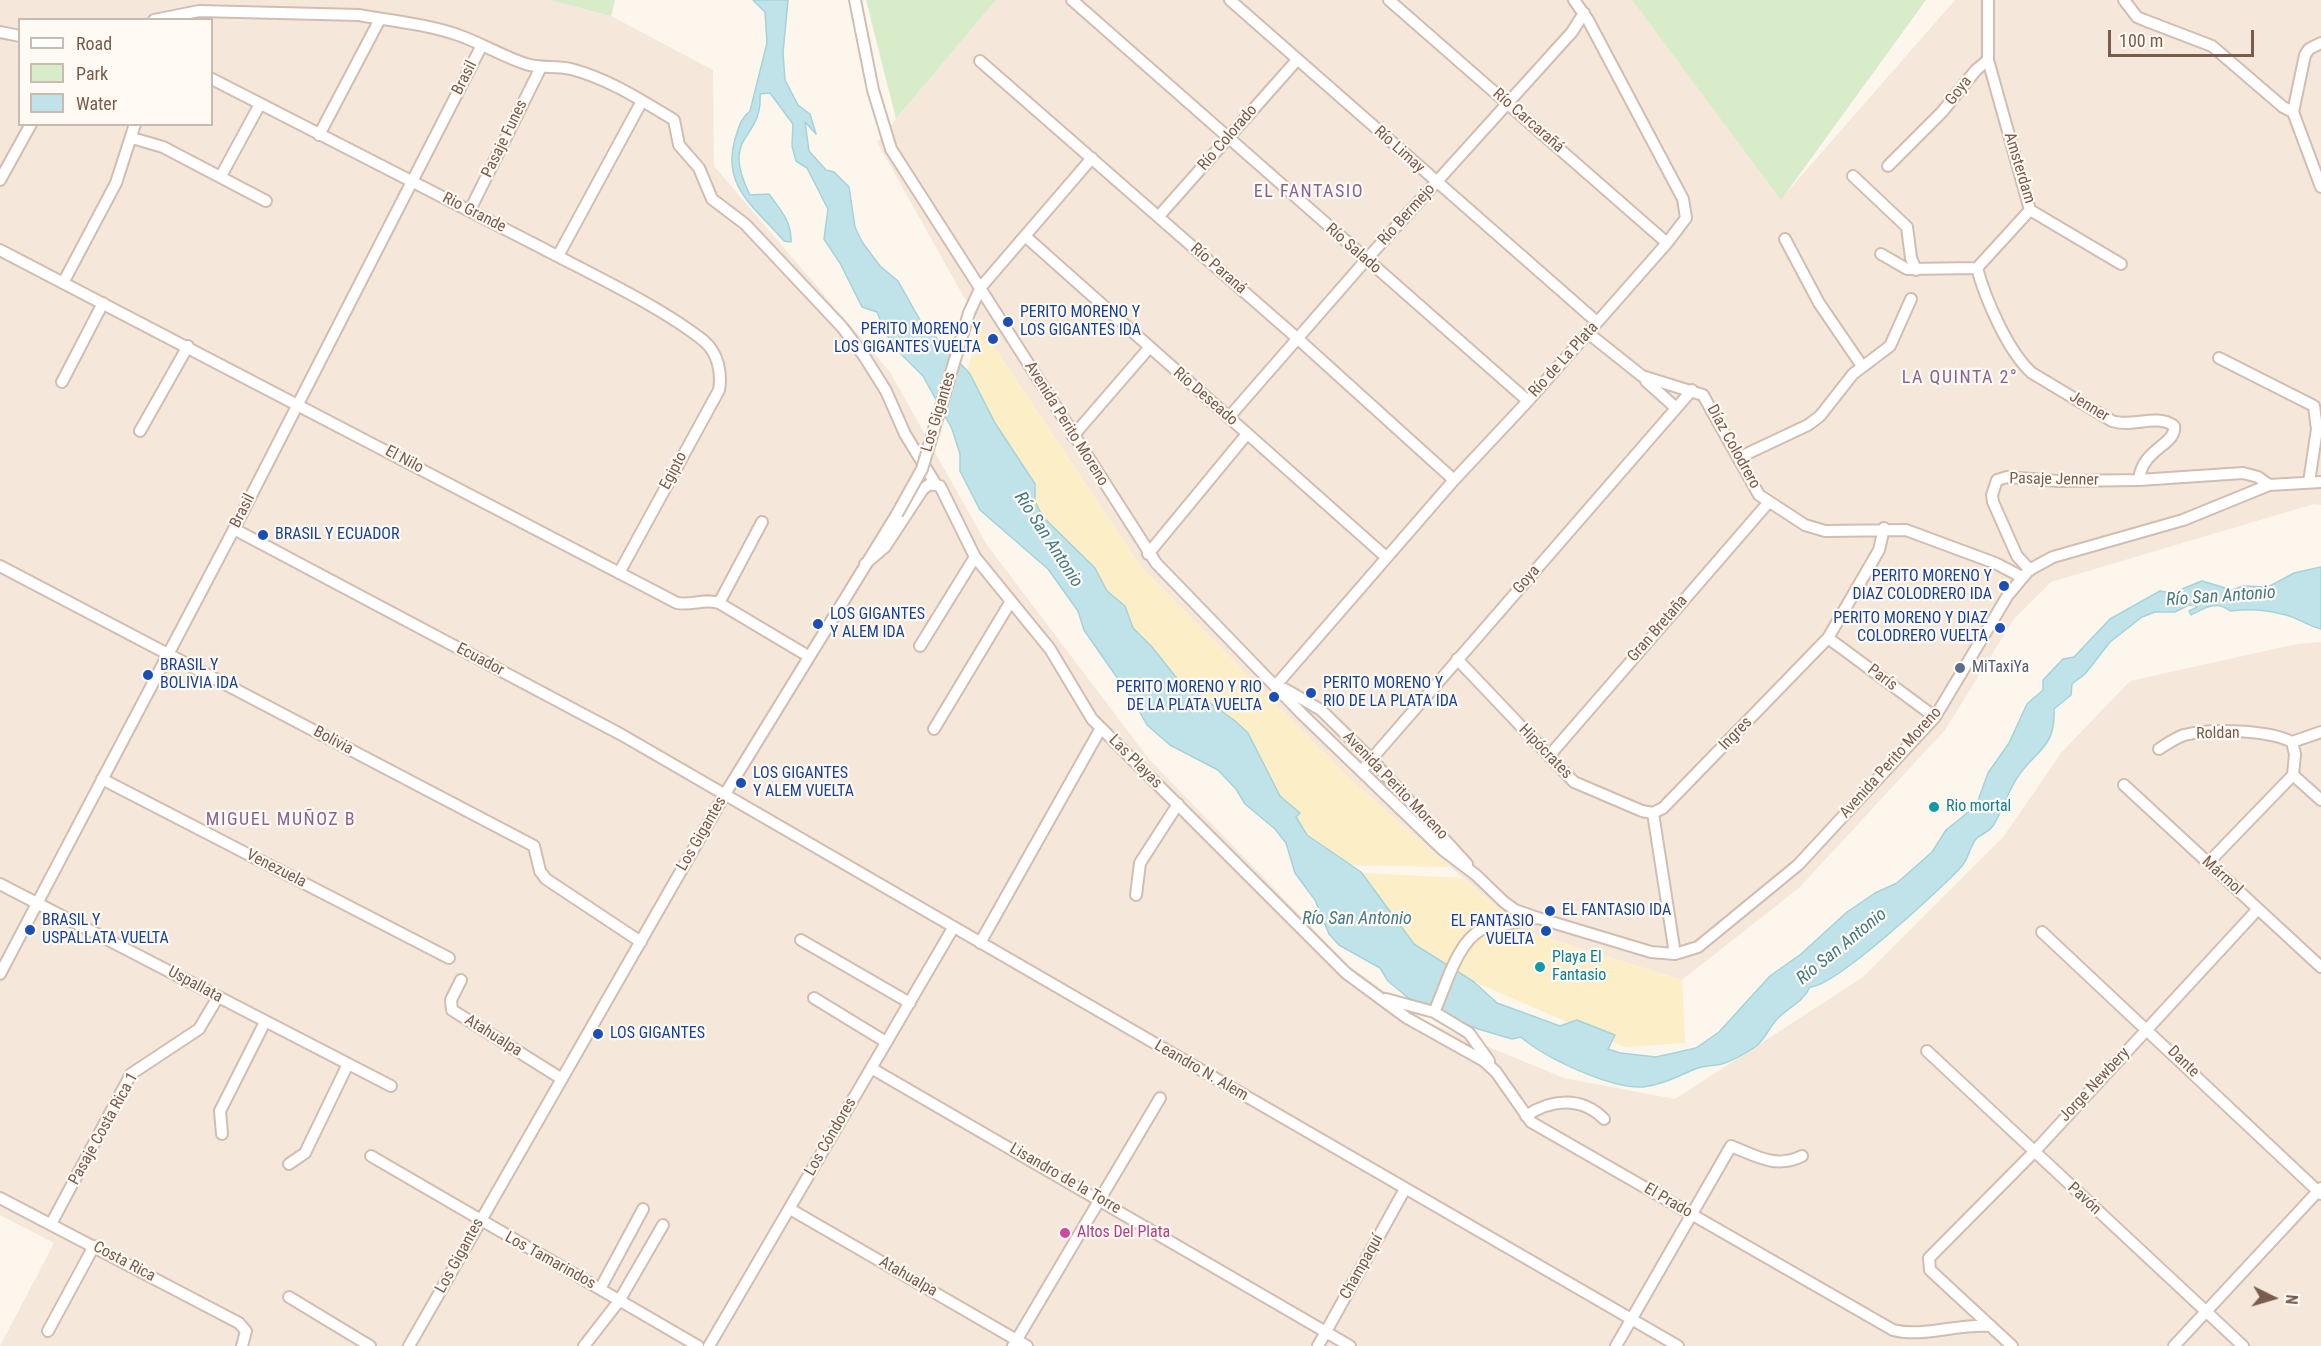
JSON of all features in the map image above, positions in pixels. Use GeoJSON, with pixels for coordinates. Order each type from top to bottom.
{"type":"FeatureCollection","features":[{"type":"Feature","properties":{"kind":"street","name":"Avenida Perito Moreno"},"geometry":{"type":"LineString","coordinates":[[855,0],[873,90],[891,149],[981,287],[1148,554],[1277,684],[1302,714],[1443,850],[1476,875],[1515,910],[1538,918],[1652,952],[1675,954],[1698,947],[1786,876],[1935,717],[2008,595],[2031,570],[2053,557],[2183,519],[2269,485],[2321,482]]}},
{"type":"Feature","properties":{"kind":"street","name":"Río Salado"},"geometry":{"type":"LineString","coordinates":[[1072,0],[1527,401]]}},
{"type":"Feature","properties":{"kind":"street","name":"Río Limay"},"geometry":{"type":"LineString","coordinates":[[1230,0],[1436,183],[1598,322]]}},
{"type":"Feature","properties":{"kind":"street","name":"Río Carcarañá"},"geometry":{"type":"LineString","coordinates":[[1389,0],[1667,243]]}},
{"type":"Feature","properties":{"kind":"street","name":"Río de La Plata"},"geometry":{"type":"LineString","coordinates":[[1277,684],[1454,480],[1598,322],[1686,218],[1686,206],[1575,0]]}},
{"type":"Feature","properties":{"kind":"street"},"geometry":{"type":"LineString","coordinates":[[1988,0],[1988,60]]}},
{"type":"Feature","properties":{"kind":"street"},"geometry":{"type":"LineString","coordinates":[[2124,0],[2137,17],[2212,46],[2283,107],[2293,112]]}},
{"type":"Feature","properties":{"kind":"street","name":"Las Playas"},"geometry":{"type":"LineString","coordinates":[[164,18],[199,11],[344,14],[379,21],[405,22],[438,29],[525,64],[564,68],[595,76],[642,100],[674,120],[679,145],[699,168],[712,199],[751,230],[842,327],[859,349],[886,391],[905,434],[938,484],[975,557],[1050,649],[1092,719],[1346,973],[1380,998]]}},
{"type":"Feature","properties":{"kind":"street","name":"Río Bermejo"},"geometry":{"type":"LineString","coordinates":[[1229,417],[1366,260],[1572,32],[1584,13]]}},
{"type":"Feature","properties":{"kind":"street"},"geometry":{"type":"LineString","coordinates":[[319,135],[379,21]]}},
{"type":"Feature","properties":{"kind":"street"},"geometry":{"type":"LineString","coordinates":[[0,32],[18,36]]}},
{"type":"Feature","properties":{"kind":"street"},"geometry":{"type":"LineString","coordinates":[[2321,43],[2308,48],[2305,55],[2293,112],[2321,187]]}},
{"type":"Feature","properties":{"kind":"street","name":"Brasil"},"geometry":{"type":"LineString","coordinates":[[0,974],[234,529],[482,45]]}},
{"type":"Feature","properties":{"kind":"street","name":"Río Colorado"},"geometry":{"type":"LineString","coordinates":[[1159,216],[1298,60]]}},
{"type":"Feature","properties":{"kind":"street","name":"Goya"},"geometry":{"type":"LineString","coordinates":[[1888,166],[1942,112],[1976,70],[1988,60]]}},
{"type":"Feature","properties":{"kind":"street","name":"Amsterdam"},"geometry":{"type":"LineString","coordinates":[[1988,60],[2030,210],[2121,264]]}},
{"type":"Feature","properties":{"kind":"street","name":"Río Paraná"},"geometry":{"type":"LineString","coordinates":[[980,61],[1159,216],[1454,480]]}},
{"type":"Feature","properties":{"kind":"street","name":"Pasaje Funes"},"geometry":{"type":"LineString","coordinates":[[470,210],[541,67]]}},
{"type":"Feature","properties":{"kind":"street","name":"Rio Grande"},"geometry":{"type":"LineString","coordinates":[[213,80],[470,210],[658,312],[705,342],[719,368]]}},
{"type":"Feature","properties":{"kind":"street"},"geometry":{"type":"LineString","coordinates":[[558,256],[642,100]]}},
{"type":"Feature","properties":{"kind":"street"},"geometry":{"type":"LineString","coordinates":[[221,176],[260,104]]}},
{"type":"Feature","properties":{"kind":"street"},"geometry":{"type":"LineString","coordinates":[[0,180],[30,126]]}},
{"type":"Feature","properties":{"kind":"street"},"geometry":{"type":"LineString","coordinates":[[63,283],[116,183],[135,126]]}},
{"type":"Feature","properties":{"kind":"street"},"geometry":{"type":"LineString","coordinates":[[132,138],[163,147],[266,201]]}},
{"type":"Feature","properties":{"kind":"street"},"geometry":{"type":"LineString","coordinates":[[981,287],[1092,158]]}},
{"type":"Feature","properties":{"kind":"street"},"geometry":{"type":"LineString","coordinates":[[1853,176],[1907,227],[1911,258],[1916,270]]}},
{"type":"Feature","properties":{"kind":"street"},"geometry":{"type":"LineString","coordinates":[[1881,254],[1907,269],[1977,268],[2030,210]]}},
{"type":"Feature","properties":{"kind":"street","name":"Río Deseado"},"geometry":{"type":"LineString","coordinates":[[1025,236],[1386,558]]}},
{"type":"Feature","properties":{"kind":"street"},"geometry":{"type":"LineString","coordinates":[[1785,239],[1819,303],[1862,366]]}},
{"type":"Feature","properties":{"kind":"street","name":"El Nilo"},"geometry":{"type":"LineString","coordinates":[[0,250],[677,603],[684,605],[704,599],[719,603]]}},
{"type":"Feature","properties":{"kind":"street","name":"Jenner"},"geometry":{"type":"LineString","coordinates":[[1977,268],[1982,288],[2000,323],[2022,363],[2032,373],[2112,421],[2122,424],[2162,420],[2174,426],[2171,438],[2142,463],[2139,480]]}},
{"type":"Feature","properties":{"kind":"street","name":"Los Gigantes"},"geometry":{"type":"LineString","coordinates":[[409,1346],[725,794],[897,514],[922,469],[969,312],[981,287]]}},
{"type":"Feature","properties":{"kind":"street"},"geometry":{"type":"LineString","coordinates":[[1738,458],[1814,421],[1846,381],[1890,346],[1911,299]]}},
{"type":"Feature","properties":{"kind":"street"},"geometry":{"type":"LineString","coordinates":[[62,382],[103,303]]}},
{"type":"Feature","properties":{"kind":"street","name":"Díaz Colodrero"},"geometry":{"type":"LineString","coordinates":[[1588,333],[1642,376],[1660,384],[1692,390],[1708,401],[1759,495],[1768,503],[1806,525],[1819,530],[1884,528],[1914,531],[1995,563],[2022,578]]}},
{"type":"Feature","properties":{"kind":"street"},"geometry":{"type":"LineString","coordinates":[[140,431],[188,346]]}},
{"type":"Feature","properties":{"kind":"street"},"geometry":{"type":"LineString","coordinates":[[1073,436],[1149,348]]}},
{"type":"Feature","properties":{"kind":"street"},"geometry":{"type":"LineString","coordinates":[[2219,358],[2314,406],[2317,429],[2308,482]]}},
{"type":"Feature","properties":{"kind":"street","name":"Egipto"},"geometry":{"type":"LineString","coordinates":[[620,573],[719,390],[719,368]]}},
{"type":"Feature","properties":{"kind":"street"},"geometry":{"type":"LineString","coordinates":[[1642,376],[1676,408]]}},
{"type":"Feature","properties":{"kind":"street","name":"Goya"},"geometry":{"type":"LineString","coordinates":[[1362,770],[1692,390]]}},
{"type":"Feature","properties":{"kind":"street"},"geometry":{"type":"LineString","coordinates":[[1148,554],[1247,434]]}},
{"type":"Feature","properties":{"kind":"street"},"geometry":{"type":"LineString","coordinates":[[2139,480],[2243,473],[2253,475],[2269,485]]}},
{"type":"Feature","properties":{"kind":"street","name":"Pasaje Jenner"},"geometry":{"type":"LineString","coordinates":[[2031,570],[2017,556],[1993,502],[1992,495],[1997,480],[2007,477],[2058,481],[2139,480]]}},
{"type":"Feature","properties":{"kind":"street"},"geometry":{"type":"LineString","coordinates":[[865,564],[885,547],[923,489],[938,484]]}},
{"type":"Feature","properties":{"kind":"street","name":"Gran Bretaña"},"geometry":{"type":"LineString","coordinates":[[1549,756],[1768,503]]}},
{"type":"Feature","properties":{"kind":"street"},"geometry":{"type":"LineString","coordinates":[[762,522],[719,603],[808,656]]}},
{"type":"Feature","properties":{"kind":"street","name":"Ingres"},"geometry":{"type":"LineString","coordinates":[[1653,813],[1663,808],[1828,638],[1879,550],[1884,528]]}},
{"type":"Feature","properties":{"kind":"street","name":"Ecuador"},"geometry":{"type":"LineString","coordinates":[[234,529],[622,735],[725,794]]}},
{"type":"Feature","properties":{"kind":"street"},"geometry":{"type":"LineString","coordinates":[[920,646],[975,557]]}},
{"type":"Feature","properties":{"kind":"street","name":"Bolivia"},"geometry":{"type":"LineString","coordinates":[[0,566],[534,846],[540,871],[546,879],[641,942]]}},
{"type":"Feature","properties":{"kind":"street"},"geometry":{"type":"LineString","coordinates":[[934,729],[1011,601]]}},
{"type":"Feature","properties":{"kind":"street","name":"París"},"geometry":{"type":"LineString","coordinates":[[1828,638],[1935,717]]}},
{"type":"Feature","properties":{"kind":"street","name":"Hipócrates"},"geometry":{"type":"LineString","coordinates":[[1457,659],[1574,782],[1587,790],[1653,813]]}},
{"type":"Feature","properties":{"kind":"street","name":"Avenida Perito Moreno"},"geometry":{"type":"LineString","coordinates":[[1277,684],[1321,710],[1452,844],[1476,875]]}},
{"type":"Feature","properties":{"kind":"street"},"geometry":{"type":"LineString","coordinates":[[980,943],[1101,728]]}},
{"type":"Feature","properties":{"kind":"street","name":"Roldan"},"geometry":{"type":"LineString","coordinates":[[2159,749],[2183,735],[2203,732],[2281,736],[2292,742]]}},
{"type":"Feature","properties":{"kind":"street"},"geometry":{"type":"LineString","coordinates":[[2208,863],[2293,775],[2295,754],[2292,742],[2321,732]]}},
{"type":"Feature","properties":{"kind":"street"},"geometry":{"type":"LineString","coordinates":[[2293,775],[2321,800]]}},
{"type":"Feature","properties":{"kind":"street","name":"Venezuela"},"geometry":{"type":"LineString","coordinates":[[102,779],[449,958]]}},
{"type":"Feature","properties":{"kind":"street","name":"Mármol"},"geometry":{"type":"LineString","coordinates":[[2124,785],[2321,967]]}},
{"type":"Feature","properties":{"kind":"street","name":"Leandro N. Alem"},"geometry":{"type":"LineString","coordinates":[[725,794],[1678,1346]]}},
{"type":"Feature","properties":{"kind":"street"},"geometry":{"type":"LineString","coordinates":[[1136,895],[1140,863],[1178,804]]}},
{"type":"Feature","properties":{"kind":"street"},"geometry":{"type":"LineString","coordinates":[[1653,813],[1675,954]]}},
{"type":"Feature","properties":{"kind":"street","name":"Uspallata"},"geometry":{"type":"LineString","coordinates":[[0,884],[391,1086]]}},
{"type":"Feature","properties":{"kind":"street","name":"Jorge Newbery"},"geometry":{"type":"LineString","coordinates":[[1974,1310],[1930,1270],[1929,1258],[2034,1152],[2258,909]]}},
{"type":"Feature","properties":{"kind":"street"},"geometry":{"type":"LineString","coordinates":[[1434,1012],[1465,944],[1474,933],[1482,929],[1538,918]]}},
{"type":"Feature","properties":{"kind":"street","name":"Los Cóndores"},"geometry":{"type":"LineString","coordinates":[[709,1346],[953,928]]}},
{"type":"Feature","properties":{"kind":"street","name":"Dante"},"geometry":{"type":"LineString","coordinates":[[2042,932],[2320,1191]]}},
{"type":"Feature","properties":{"kind":"street"},"geometry":{"type":"LineString","coordinates":[[801,940],[910,1003]]}},
{"type":"Feature","properties":{"kind":"street","name":"Atahualpa"},"geometry":{"type":"LineString","coordinates":[[460,980],[451,1000],[452,1010],[562,1079]]}},
{"type":"Feature","properties":{"kind":"street","name":"Pasaje Costa Rica 1"},"geometry":{"type":"LineString","coordinates":[[51,1224],[131,1074],[200,1029],[218,997]]}},
{"type":"Feature","properties":{"kind":"street"},"geometry":{"type":"LineString","coordinates":[[814,998],[886,1042]]}},
{"type":"Feature","properties":{"kind":"street"},"geometry":{"type":"LineString","coordinates":[[1380,998],[1434,1012],[1468,1033],[1496,1072]]}},
{"type":"Feature","properties":{"kind":"street","name":"El Prado"},"geometry":{"type":"LineString","coordinates":[[1380,998],[1407,1018],[1477,1056],[1496,1072],[1526,1116],[1539,1128],[1893,1330],[1914,1332],[1967,1324],[1990,1326]]}},
{"type":"Feature","properties":{"kind":"street"},"geometry":{"type":"LineString","coordinates":[[222,1134],[220,1111],[265,1022]]}},
{"type":"Feature","properties":{"kind":"street","name":"Pavón"},"geometry":{"type":"LineString","coordinates":[[1927,1051],[2243,1346]]}},
{"type":"Feature","properties":{"kind":"street"},"geometry":{"type":"LineString","coordinates":[[289,1164],[305,1153],[348,1065]]}},
{"type":"Feature","properties":{"kind":"street","name":"Lisandro de la Torre"},"geometry":{"type":"LineString","coordinates":[[871,1068],[1350,1346]]}},
{"type":"Feature","properties":{"kind":"street"},"geometry":{"type":"LineString","coordinates":[[1015,1343],[1160,1098]]}},
{"type":"Feature","properties":{"kind":"street"},"geometry":{"type":"LineString","coordinates":[[1526,1116],[1540,1106],[1557,1102],[1572,1102],[1587,1106],[1604,1119]]}},
{"type":"Feature","properties":{"kind":"street"},"geometry":{"type":"LineString","coordinates":[[1616,1346],[1731,1146],[1775,1163],[1783,1164],[1802,1156]]}},
{"type":"Feature","properties":{"kind":"street","name":"Los Tamarindos"},"geometry":{"type":"LineString","coordinates":[[371,1156],[479,1221],[698,1346]]}},
{"type":"Feature","properties":{"kind":"street","name":"Champaquí"},"geometry":{"type":"LineString","coordinates":[[1318,1346],[1405,1189]]}},
{"type":"Feature","properties":{"kind":"street"},"geometry":{"type":"LineString","coordinates":[[2174,1346],[2320,1191]]}},
{"type":"Feature","properties":{"kind":"street","name":"Costa Rica"},"geometry":{"type":"LineString","coordinates":[[0,1198],[239,1323],[246,1331],[242,1346]]}},
{"type":"Feature","properties":{"kind":"street"},"geometry":{"type":"LineString","coordinates":[[600,1289],[643,1209]]}},
{"type":"Feature","properties":{"kind":"street","name":"Atahualpa"},"geometry":{"type":"LineString","coordinates":[[790,1209],[1015,1343],[1027,1346]]}},
{"type":"Feature","properties":{"kind":"street"},"geometry":{"type":"LineString","coordinates":[[584,1346],[620,1301],[663,1225]]}},
{"type":"Feature","properties":{"kind":"street"},"geometry":{"type":"LineString","coordinates":[[48,1331],[94,1246]]}},
{"type":"Feature","properties":{"kind":"street"},"geometry":{"type":"LineString","coordinates":[[288,1297],[370,1346]]}},
{"type":"Feature","properties":{"kind":"street"},"geometry":{"type":"LineString","coordinates":[[1967,1324],[1972,1319],[1974,1310]]}},
{"type":"Feature","properties":{"kind":"street"},"geometry":{"type":"LineString","coordinates":[[1974,1310],[2012,1346]]}},
{"type":"Feature","properties":{"kind":"shaded area"},"geometry":{"type":"Polygon","coordinates":[[[0,0],[549,0],[611,16],[713,70],[714,166],[890,372],[987,545],[1149,759],[1349,966],[1428,1022],[1564,1078],[1675,1099],[1863,977],[2004,836],[2061,753],[2130,681],[2297,644],[2321,642],[2321,1346],[0,1346],[54,1243],[0,1215],[0,0]]]}},
{"type":"Feature","properties":{"kind":"shaded area"},"geometry":{"type":"Polygon","coordinates":[[[996,0],[1632,0],[1781,199],[1955,0],[2321,0],[2321,505],[2314,504],[2051,582],[2014,619],[1945,730],[1799,888],[1682,980],[1524,931],[1354,783],[1141,567],[980,326],[877,142],[996,0]]]}},
{"type":"Feature","properties":{"kind":"green space"},"geometry":{"type":"Polygon","coordinates":[[[549,0],[615,0],[611,16],[549,0]]]}},
{"type":"Feature","properties":{"kind":"green space"},"geometry":{"type":"Polygon","coordinates":[[[866,0],[996,0],[896,119],[866,0]]]}},
{"type":"Feature","properties":{"kind":"green space"},"geometry":{"type":"Polygon","coordinates":[[[1632,0],[1926,0],[1781,200],[1632,0]]]}},
{"type":"Feature","properties":{"kind":"sand"},"geometry":{"type":"Polygon","coordinates":[[[980,326],[1141,567],[1354,783],[1450,867],[1328,865],[1176,688],[1036,516],[964,382],[980,326]]]}},
{"type":"Feature","properties":{"kind":"sand","name":"Playa El Fantasio"},"geometry":{"type":"Polygon","coordinates":[[[1328,871],[1462,878],[1524,931],[1682,980],[1685,1043],[1625,1047],[1410,954],[1328,871]]]}},
{"type":"Feature","properties":{"kind":"water","name":"Río San Antonio"},"geometry":{"type":"Polygon","coordinates":[[[753,0],[788,0],[783,53],[785,80],[798,105],[810,114],[816,134],[805,122],[809,151],[826,170],[834,172],[849,187],[855,227],[862,242],[880,266],[898,281],[920,320],[970,374],[995,423],[1035,484],[1035,501],[1042,516],[1095,568],[1107,591],[1125,606],[1133,628],[1152,647],[1179,681],[1234,720],[1248,733],[1280,796],[1300,813],[1296,817],[1307,835],[1361,872],[1414,944],[1474,982],[1497,1003],[1560,1026],[1577,1020],[1615,1035],[1608,1049],[1620,1053],[1656,1057],[1696,1048],[1719,1032],[1770,976],[1801,954],[1847,912],[1875,893],[1897,883],[1932,852],[1946,830],[1976,806],[1988,773],[2009,743],[2027,704],[2043,690],[2043,680],[2063,659],[2074,657],[2110,619],[2160,591],[2172,593],[2202,581],[2232,590],[2243,586],[2268,587],[2294,573],[2321,567],[2321,629],[2279,613],[2258,610],[2230,611],[2220,606],[2206,608],[2191,615],[2189,611],[2197,607],[2189,605],[2175,612],[2155,612],[2142,617],[2110,642],[2085,674],[2072,684],[2071,695],[2054,709],[2052,733],[2048,741],[2017,778],[1994,824],[1977,838],[1962,866],[1912,914],[1864,955],[1823,983],[1810,987],[1800,1000],[1778,1018],[1755,1047],[1726,1063],[1698,1068],[1663,1082],[1643,1087],[1614,1083],[1579,1071],[1546,1054],[1521,1037],[1512,1039],[1475,1028],[1412,1001],[1388,981],[1380,968],[1339,945],[1329,934],[1315,900],[1295,873],[1286,843],[1275,829],[1245,804],[1236,789],[1218,770],[1170,745],[1147,725],[1134,702],[1084,630],[1078,611],[1048,569],[980,510],[960,471],[960,454],[952,429],[923,376],[900,353],[886,334],[877,312],[862,307],[840,263],[824,239],[828,209],[807,168],[796,161],[792,146],[793,124],[770,93],[760,94],[759,110],[740,148],[739,160],[750,195],[769,194],[790,228],[791,242],[784,241],[752,207],[737,184],[732,156],[735,139],[742,120],[750,111],[767,43],[765,12],[753,0]]]}},
{"type":"Feature","properties":{"kind":"place","name":"PERITO MORENO Y LOS GIGANTES IDA"},"geometry":{"type":"Point","coordinates":[1008,322]}},
{"type":"Feature","properties":{"kind":"place","name":"PERITO MORENO Y LOS GIGANTES VUELTA"},"geometry":{"type":"Point","coordinates":[993,339]}},
{"type":"Feature","properties":{"kind":"place","name":"BRASIL Y ECUADOR"},"geometry":{"type":"Point","coordinates":[263,535]}},
{"type":"Feature","properties":{"kind":"place","name":"PERITO MORENO Y DIAZ COLODRERO IDA"},"geometry":{"type":"Point","coordinates":[2004,586]}},
{"type":"Feature","properties":{"kind":"place","name":"LOS GIGANTES Y ALEM IDA"},"geometry":{"type":"Point","coordinates":[818,624]}},
{"type":"Feature","properties":{"kind":"place","name":"PERITO MORENO Y DIAZ COLODRERO VUELTA"},"geometry":{"type":"Point","coordinates":[2000,628]}},
{"type":"Feature","properties":{"kind":"place","name":"MiTaxiYa"},"geometry":{"type":"Point","coordinates":[1960,668]}},
{"type":"Feature","properties":{"kind":"place","name":"BRASIL Y BOLIVIA IDA"},"geometry":{"type":"Point","coordinates":[148,675]}},
{"type":"Feature","properties":{"kind":"place","name":"PERITO MORENO Y RIO DE LA PLATA IDA"},"geometry":{"type":"Point","coordinates":[1311,693]}},
{"type":"Feature","properties":{"kind":"place","name":"PERITO MORENO Y RIO DE LA PLATA VUELTA"},"geometry":{"type":"Point","coordinates":[1274,697]}},
{"type":"Feature","properties":{"kind":"place","name":"LOS GIGANTES Y ALEM VUELTA"},"geometry":{"type":"Point","coordinates":[741,783]}},
{"type":"Feature","properties":{"kind":"place","name":"Rio mortal"},"geometry":{"type":"Point","coordinates":[1934,807]}},
{"type":"Feature","properties":{"kind":"place","name":"EL FANTASIO IDA"},"geometry":{"type":"Point","coordinates":[1550,911]}},
{"type":"Feature","properties":{"kind":"place","name":"BRASIL Y USPALLATA VUELTA"},"geometry":{"type":"Point","coordinates":[30,930]}},
{"type":"Feature","properties":{"kind":"place","name":"EL FANTASIO VUELTA"},"geometry":{"type":"Point","coordinates":[1546,931]}},
{"type":"Feature","properties":{"kind":"place","name":"Playa El Fantasio"},"geometry":{"type":"Point","coordinates":[1540,967]}},
{"type":"Feature","properties":{"kind":"place","name":"LOS GIGANTES"},"geometry":{"type":"Point","coordinates":[598,1034]}},
{"type":"Feature","properties":{"kind":"place","name":"Altos Del Plata"},"geometry":{"type":"Point","coordinates":[1065,1233]}},
{"type":"Feature","properties":{"kind":"district","name":"EL FANTASIO"},"geometry":{"type":"Point","coordinates":[1309,192]}},
{"type":"Feature","properties":{"kind":"district","name":"LA QUINTA 2°"},"geometry":{"type":"Point","coordinates":[1960,378]}},
{"type":"Feature","properties":{"kind":"district","name":"MIGUEL MUÑOZ B"},"geometry":{"type":"Point","coordinates":[281,820]}}]}
